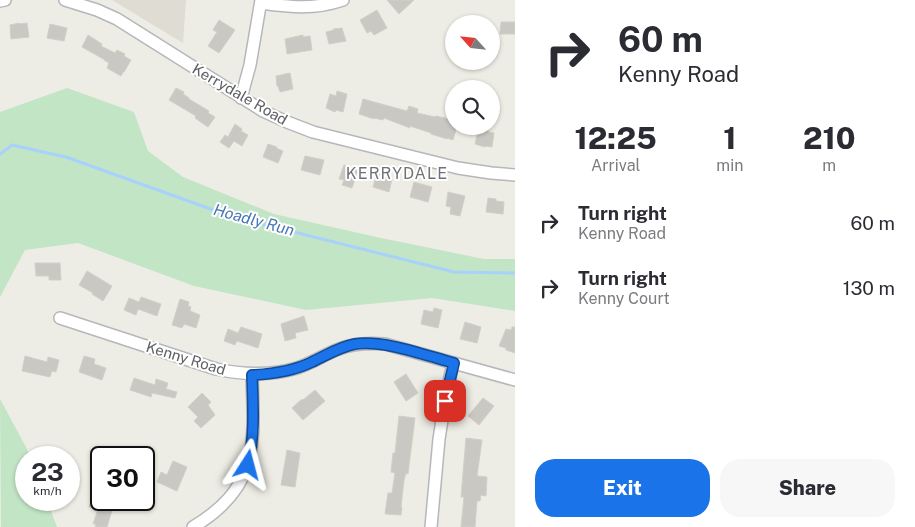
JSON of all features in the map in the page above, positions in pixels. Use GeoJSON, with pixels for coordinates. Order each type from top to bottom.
{"type":"FeatureCollection","features":[{"type":"Feature","properties":{"kind":"street"},"geometry":{"type":"LineString","coordinates":[[0,1],[5,0]]}},
{"type":"Feature","properties":{"kind":"street","name":"Kerrydale Road"},"geometry":{"type":"LineString","coordinates":[[65,0],[117,19],[241,98],[287,122],[313,132],[458,168],[515,175]]}},
{"type":"Feature","properties":{"kind":"street"},"geometry":{"type":"LineString","coordinates":[[241,98],[250,65],[261,1],[290,7],[309,7],[343,0]]}},
{"type":"Feature","properties":{"kind":"street","name":"Kenny Road"},"geometry":{"type":"LineString","coordinates":[[60,318],[216,369],[235,373],[252,375],[297,368],[339,349],[354,344],[370,343],[385,344],[515,380]]}},
{"type":"Feature","properties":{"kind":"street"},"geometry":{"type":"LineString","coordinates":[[432,527],[439,439],[454,363]]}},
{"type":"Feature","properties":{"kind":"street"},"geometry":{"type":"LineString","coordinates":[[193,527],[225,503],[235,491],[248,465],[252,450],[252,375]]}},
{"type":"Feature","properties":{"kind":"shaded area"},"geometry":{"type":"Polygon","coordinates":[[[112,0],[186,0],[183,43],[112,0]]]}},
{"type":"Feature","properties":{"kind":"green space"},"geometry":{"type":"Polygon","coordinates":[[[67,88],[134,112],[148,151],[183,177],[274,214],[484,259],[515,259],[515,311],[432,298],[306,310],[194,286],[78,243],[25,250],[0,297],[0,112],[67,88]]]}},
{"type":"Feature","properties":{"kind":"green space"},"geometry":{"type":"Polygon","coordinates":[[[0,399],[25,446],[15,446],[15,511],[51,511],[57,527],[1,527],[0,399]]]}},
{"type":"Feature","properties":{"kind":"building"},"geometry":{"type":"Polygon","coordinates":[[[387,0],[414,0],[399,14],[387,0]]]}},
{"type":"Feature","properties":{"kind":"building"},"geometry":{"type":"Polygon","coordinates":[[[377,10],[387,28],[374,35],[371,31],[367,33],[360,20],[377,10]]]}},
{"type":"Feature","properties":{"kind":"building"},"geometry":{"type":"Polygon","coordinates":[[[219,20],[235,30],[219,53],[208,46],[217,32],[213,30],[219,20]]]}},
{"type":"Feature","properties":{"kind":"building"},"geometry":{"type":"Polygon","coordinates":[[[501,22],[515,22],[515,34],[500,34],[501,22]]]}},
{"type":"Feature","properties":{"kind":"building"},"geometry":{"type":"Polygon","coordinates":[[[27,23],[29,37],[11,39],[10,25],[27,23]]]}},
{"type":"Feature","properties":{"kind":"building"},"geometry":{"type":"Polygon","coordinates":[[[50,24],[67,28],[64,41],[47,38],[50,24]]]}},
{"type":"Feature","properties":{"kind":"building"},"geometry":{"type":"Polygon","coordinates":[[[342,28],[346,41],[329,44],[326,32],[342,28]]]}},
{"type":"Feature","properties":{"kind":"building"},"geometry":{"type":"Polygon","coordinates":[[[88,35],[102,44],[101,46],[115,53],[117,50],[131,60],[121,76],[107,68],[109,63],[105,60],[82,47],[88,35]]]}},
{"type":"Feature","properties":{"kind":"building"},"geometry":{"type":"Polygon","coordinates":[[[303,35],[303,37],[310,36],[312,50],[287,54],[285,39],[303,35]]]}},
{"type":"Feature","properties":{"kind":"building"},"geometry":{"type":"Polygon","coordinates":[[[290,73],[293,89],[280,92],[276,76],[290,73]]]}},
{"type":"Feature","properties":{"kind":"building"},"geometry":{"type":"Polygon","coordinates":[[[176,88],[184,92],[183,94],[189,99],[209,111],[208,113],[215,117],[208,127],[195,118],[196,116],[169,100],[176,88]]]}},
{"type":"Feature","properties":{"kind":"building"},"geometry":{"type":"Polygon","coordinates":[[[337,91],[347,94],[343,112],[336,110],[335,112],[326,108],[330,94],[336,96],[337,91]]]}},
{"type":"Feature","properties":{"kind":"building"},"geometry":{"type":"Polygon","coordinates":[[[363,99],[407,111],[409,106],[418,109],[417,113],[445,118],[445,135],[454,135],[453,140],[447,139],[384,118],[383,120],[374,119],[359,114],[363,99]]]}},
{"type":"Feature","properties":{"kind":"building"},"geometry":{"type":"Polygon","coordinates":[[[235,124],[248,135],[242,146],[234,141],[229,148],[220,142],[225,135],[228,137],[235,124]]]}},
{"type":"Feature","properties":{"kind":"building"},"geometry":{"type":"Polygon","coordinates":[[[477,135],[494,135],[492,147],[475,144],[477,135]]]}},
{"type":"Feature","properties":{"kind":"building"},"geometry":{"type":"Polygon","coordinates":[[[268,144],[283,151],[278,163],[263,157],[268,144]]]}},
{"type":"Feature","properties":{"kind":"building"},"geometry":{"type":"Polygon","coordinates":[[[305,156],[324,160],[320,175],[301,170],[305,156]]]}},
{"type":"Feature","properties":{"kind":"building"},"geometry":{"type":"Polygon","coordinates":[[[344,165],[358,170],[352,188],[342,185],[344,180],[339,179],[344,165]]]}},
{"type":"Feature","properties":{"kind":"building"},"geometry":{"type":"Polygon","coordinates":[[[377,173],[392,179],[389,192],[373,187],[377,173]]]}},
{"type":"Feature","properties":{"kind":"building"},"geometry":{"type":"Polygon","coordinates":[[[414,182],[432,187],[428,202],[410,197],[414,182]]]}},
{"type":"Feature","properties":{"kind":"building"},"geometry":{"type":"Polygon","coordinates":[[[448,192],[465,196],[460,216],[450,214],[451,207],[446,206],[448,192]]]}},
{"type":"Feature","properties":{"kind":"building"},"geometry":{"type":"Polygon","coordinates":[[[488,198],[504,202],[503,214],[486,212],[488,198]]]}},
{"type":"Feature","properties":{"kind":"building"},"geometry":{"type":"Polygon","coordinates":[[[35,263],[60,263],[61,280],[49,280],[49,276],[36,276],[35,263]]]}},
{"type":"Feature","properties":{"kind":"building"},"geometry":{"type":"Polygon","coordinates":[[[87,271],[112,286],[103,301],[79,285],[87,271]]]}},
{"type":"Feature","properties":{"kind":"building"},"geometry":{"type":"Polygon","coordinates":[[[141,297],[161,304],[157,316],[138,309],[136,315],[124,310],[129,298],[139,302],[141,297]]]}},
{"type":"Feature","properties":{"kind":"building"},"geometry":{"type":"Polygon","coordinates":[[[180,299],[189,302],[190,311],[200,315],[196,328],[184,324],[182,328],[172,325],[180,299]]]}},
{"type":"Feature","properties":{"kind":"building"},"geometry":{"type":"Polygon","coordinates":[[[434,308],[442,310],[438,328],[421,324],[424,310],[433,312],[434,308]]]}},
{"type":"Feature","properties":{"kind":"building"},"geometry":{"type":"Polygon","coordinates":[[[304,316],[308,330],[295,333],[296,338],[285,341],[281,324],[304,316]]]}},
{"type":"Feature","properties":{"kind":"building"},"geometry":{"type":"Polygon","coordinates":[[[465,322],[481,327],[477,343],[460,339],[465,322]]]}},
{"type":"Feature","properties":{"kind":"building"},"geometry":{"type":"Polygon","coordinates":[[[241,327],[262,334],[258,348],[237,341],[235,345],[224,341],[228,329],[238,333],[241,327]]]}},
{"type":"Feature","properties":{"kind":"building"},"geometry":{"type":"Polygon","coordinates":[[[512,327],[515,327],[515,353],[499,346],[506,329],[511,330],[512,327]]]}},
{"type":"Feature","properties":{"kind":"building"},"geometry":{"type":"Polygon","coordinates":[[[25,356],[47,362],[48,357],[59,360],[56,372],[52,371],[50,377],[22,371],[25,356]]]}},
{"type":"Feature","properties":{"kind":"building"},"geometry":{"type":"Polygon","coordinates":[[[84,356],[95,359],[94,364],[106,368],[102,380],[79,372],[84,356]]]}},
{"type":"Feature","properties":{"kind":"building"},"geometry":{"type":"Polygon","coordinates":[[[406,374],[418,393],[406,401],[394,382],[406,374]]]}},
{"type":"Feature","properties":{"kind":"building"},"geometry":{"type":"Polygon","coordinates":[[[134,378],[155,385],[156,379],[168,383],[166,389],[177,392],[175,398],[152,393],[151,397],[130,390],[134,378]]]}},
{"type":"Feature","properties":{"kind":"building"},"geometry":{"type":"Polygon","coordinates":[[[315,390],[325,401],[303,420],[292,408],[315,390]]]}},
{"type":"Feature","properties":{"kind":"building"},"geometry":{"type":"Polygon","coordinates":[[[202,393],[211,402],[208,405],[215,415],[201,428],[194,421],[198,417],[188,407],[202,393]]]}},
{"type":"Feature","properties":{"kind":"building"},"geometry":{"type":"Polygon","coordinates":[[[483,398],[494,406],[479,425],[468,416],[483,398]]]}},
{"type":"Feature","properties":{"kind":"building"},"geometry":{"type":"Polygon","coordinates":[[[399,416],[415,418],[408,474],[406,473],[404,480],[401,515],[385,514],[388,493],[392,493],[395,473],[391,472],[399,416]]]}},
{"type":"Feature","properties":{"kind":"building"},"geometry":{"type":"Polygon","coordinates":[[[466,438],[482,440],[477,476],[487,477],[486,496],[481,495],[480,501],[477,501],[475,527],[461,527],[464,497],[461,497],[466,438]]]}},
{"type":"Feature","properties":{"kind":"building"},"geometry":{"type":"Polygon","coordinates":[[[287,450],[300,453],[295,487],[281,485],[287,450]]]}},
{"type":"Feature","properties":{"kind":"building"},"geometry":{"type":"Polygon","coordinates":[[[173,461],[187,467],[177,491],[157,482],[161,472],[167,475],[173,461]]]}},
{"type":"Feature","properties":{"kind":"building"},"geometry":{"type":"Polygon","coordinates":[[[97,511],[112,511],[107,527],[95,527],[96,524],[93,524],[97,511]]]}},
{"type":"Feature","properties":{"kind":"waterway","name":"Hoadly Run"},"geometry":{"type":"LineString","coordinates":[[0,154],[12,145],[66,157],[230,216],[454,272],[515,273]]}},
{"type":"Feature","properties":{"kind":"district","name":"KERRYDALE"},"geometry":{"type":"Point","coordinates":[397,173]}},
{"type":"Feature","properties":{"kind":"route"},"geometry":{"type":"LineString","coordinates":[[248,465],[252,450],[252,375],[283,372],[297,368],[354,344],[385,344],[454,363],[445,401]]}}]}
